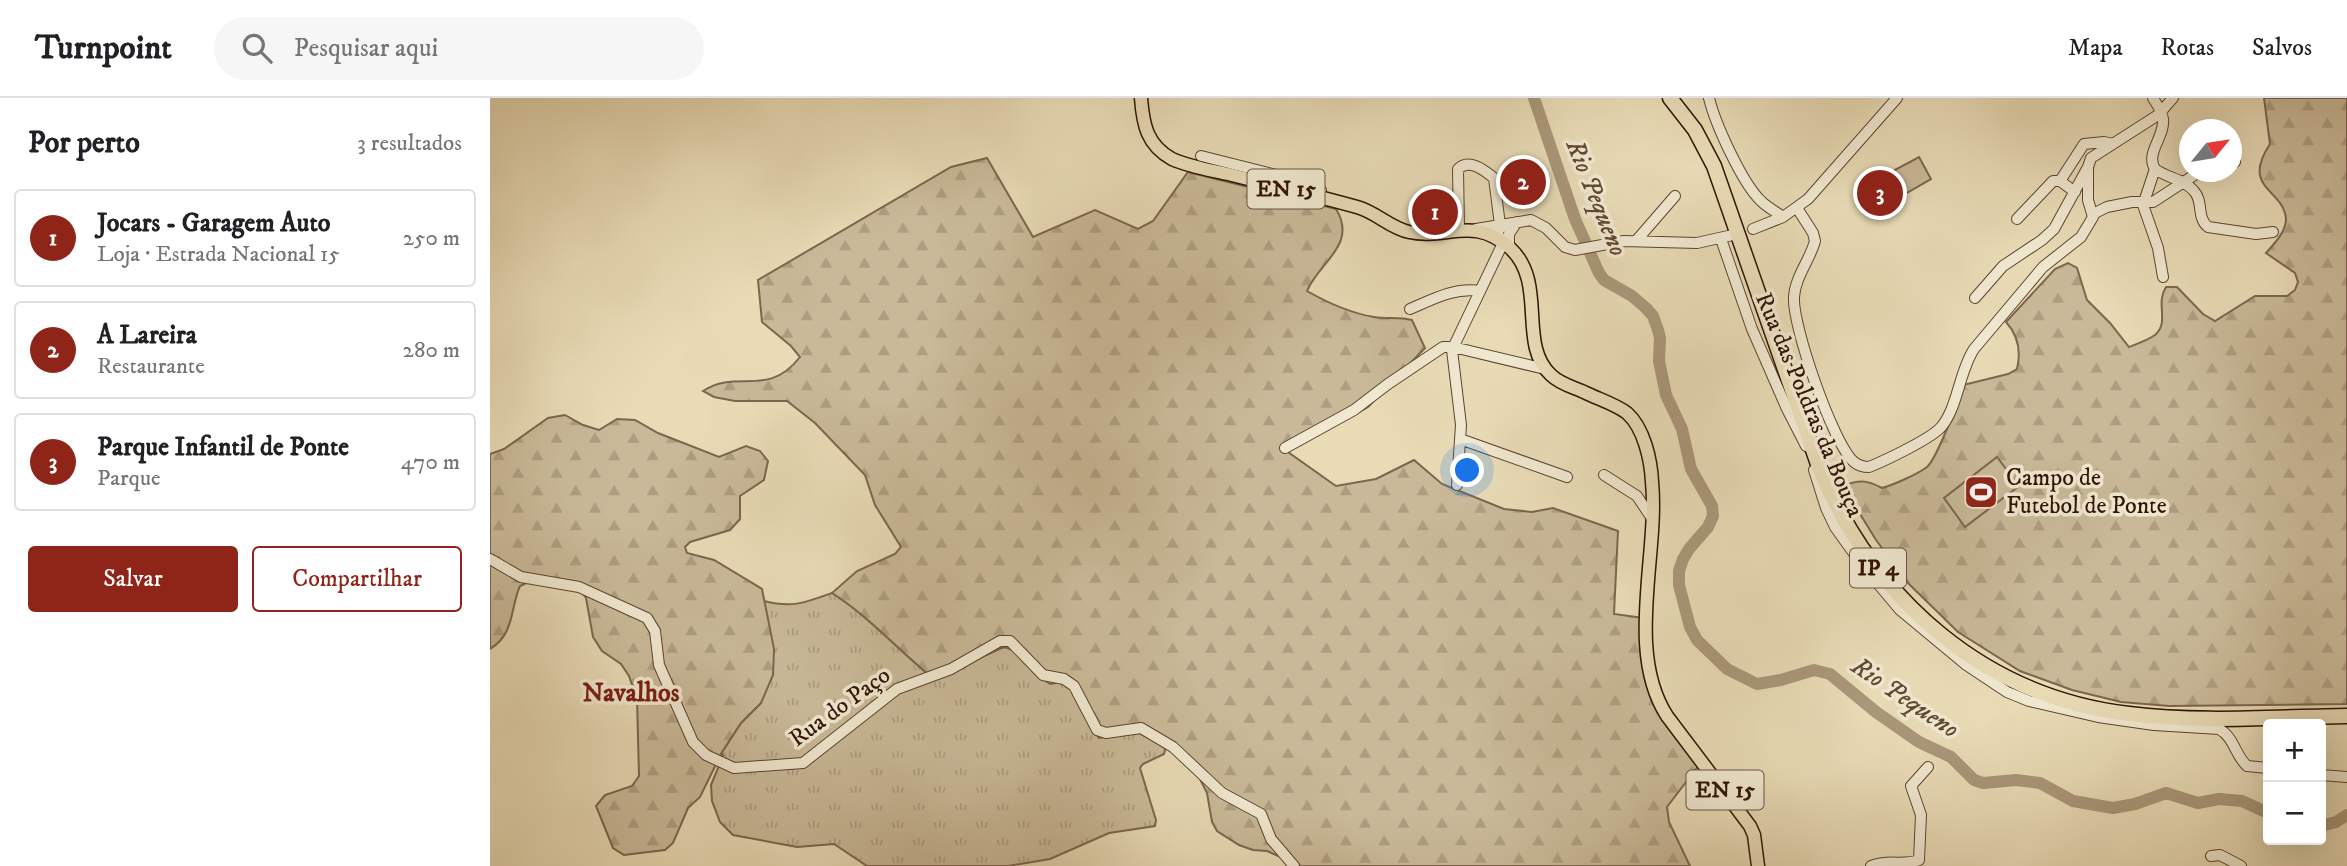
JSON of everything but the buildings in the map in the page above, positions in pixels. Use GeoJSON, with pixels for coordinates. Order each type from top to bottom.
{"type":"FeatureCollection","features":[{"type":"Feature","properties":{"kind":"highway","name":"IP 4"},"geometry":{"type":"LineString","coordinates":[[1670,98],[1695,130],[1714,166],[1828,488],[1842,515],[1875,565],[1923,620],[1970,657],[2001,675],[2054,697],[2091,707],[2149,717],[2347,716]]}},
{"type":"Feature","properties":{"kind":"highway","name":"IP 4"},"geometry":{"type":"LineString","coordinates":[[1679,98],[1697,120],[1717,156],[1827,465],[1842,498],[1890,572],[1928,614],[1967,646],[1992,661],[2022,677],[2079,697],[2149,709],[2347,710]]}},
{"type":"Feature","properties":{"kind":"main road","name":"EN 15"},"geometry":{"type":"LineString","coordinates":[[1141,98],[1147,135],[1154,146],[1167,157],[1182,163],[1368,210],[1408,232],[1505,232]]}},
{"type":"Feature","properties":{"kind":"main road"},"geometry":{"type":"LineString","coordinates":[[1505,232],[1527,274],[1536,348],[1545,369]]}},
{"type":"Feature","properties":{"kind":"main road","name":"EN 15"},"geometry":{"type":"LineString","coordinates":[[1545,369],[1558,380],[1616,406],[1631,417],[1643,439],[1653,488],[1646,606],[1654,690],[1672,723],[1750,825],[1758,866]]}},
{"type":"Feature","properties":{"kind":"street"},"geometry":{"type":"LineString","coordinates":[[1709,98],[1718,129],[1753,192],[1760,201],[1783,217]]}},
{"type":"Feature","properties":{"kind":"street"},"geometry":{"type":"LineString","coordinates":[[1754,229],[1783,217],[1815,192],[1897,98]]}},
{"type":"Feature","properties":{"kind":"street"},"geometry":{"type":"LineString","coordinates":[[2153,98],[2161,112],[2163,126],[2151,159],[2155,169],[2196,193],[2201,219],[2209,228],[2258,234],[2273,232]]}},
{"type":"Feature","properties":{"kind":"street"},"geometry":{"type":"LineString","coordinates":[[1975,298],[2003,266],[2050,233],[2075,192],[2091,158],[2161,112],[2173,98]]}},
{"type":"Feature","properties":{"kind":"street"},"geometry":{"type":"LineString","coordinates":[[2017,219],[2050,183],[2060,181],[2084,144],[2113,144]]}},
{"type":"Feature","properties":{"kind":"street"},"geometry":{"type":"LineString","coordinates":[[1201,156],[1316,185],[1321,190],[1320,198]]}},
{"type":"Feature","properties":{"kind":"street"},"geometry":{"type":"LineString","coordinates":[[1457,485],[1460,408],[1452,358],[1453,347],[1505,232],[1494,177],[1474,164],[1458,169],[1464,230]]}},
{"type":"Feature","properties":{"kind":"street"},"geometry":{"type":"LineString","coordinates":[[1797,208],[1813,233],[1815,242],[1795,291],[1795,316],[1820,396],[1848,454],[1855,462],[1866,467],[1940,429],[1972,351],[2040,270],[2081,237],[2092,220],[2088,167]]}},
{"type":"Feature","properties":{"kind":"street"},"geometry":{"type":"LineString","coordinates":[[2155,169],[2143,202],[2159,251],[2163,278]]}},
{"type":"Feature","properties":{"kind":"street"},"geometry":{"type":"LineString","coordinates":[[2060,181],[2075,192]]}},
{"type":"Feature","properties":{"kind":"street"},"geometry":{"type":"LineString","coordinates":[[2093,214],[2108,207],[2134,201],[2153,202],[2182,183]]}},
{"type":"Feature","properties":{"kind":"street"},"geometry":{"type":"LineString","coordinates":[[1636,241],[1675,197]]}},
{"type":"Feature","properties":{"kind":"street"},"geometry":{"type":"LineString","coordinates":[[1505,232],[1528,219],[1546,228],[1564,247],[1572,250],[1636,241],[1683,244],[1737,234]]}},
{"type":"Feature","properties":{"kind":"street","name":"Rua das Poldras da Bouça"},"geometry":{"type":"LineString","coordinates":[[1721,239],[1750,325],[1807,448],[1830,517],[1864,566],[1907,617],[1965,664],[2014,696],[2108,719],[2219,729],[2227,733],[2247,766],[2263,768]]}},
{"type":"Feature","properties":{"kind":"street"},"geometry":{"type":"LineString","coordinates":[[1410,309],[1452,292],[1480,291]]}},
{"type":"Feature","properties":{"kind":"street"},"geometry":{"type":"LineString","coordinates":[[1285,447],[1354,410],[1437,350],[1453,347],[1545,369]]}},
{"type":"Feature","properties":{"kind":"street"},"geometry":{"type":"LineString","coordinates":[[1460,439],[1567,477]]}},
{"type":"Feature","properties":{"kind":"street"},"geometry":{"type":"LineString","coordinates":[[1604,475],[1637,496],[1653,520]]}},
{"type":"Feature","properties":{"kind":"street","name":"Rua do Paço"},"geometry":{"type":"LineString","coordinates":[[490,559],[521,577],[579,587],[647,618],[655,631],[659,665],[693,742],[706,755],[734,768],[803,763],[817,755],[897,689],[951,670],[1000,641],[1010,641],[1043,675],[1064,680],[1074,686],[1097,730],[1106,733],[1136,728],[1148,731],[1184,755],[1222,793],[1258,811],[1264,818],[1271,839],[1294,866]]}},
{"type":"Feature","properties":{"kind":"street"},"geometry":{"type":"LineString","coordinates":[[1871,866],[1884,862],[1922,862],[1921,815],[1911,786],[1928,767]]}},
{"type":"Feature","properties":{"kind":"street"},"geometry":{"type":"LineString","coordinates":[[2326,775],[2347,777]]}},
{"type":"Feature","properties":{"kind":"street"},"geometry":{"type":"LineString","coordinates":[[2211,856],[2220,855],[2241,866]]}},
{"type":"Feature","properties":{"kind":"green space"},"geometry":{"type":"Polygon","coordinates":[[[2264,98],[2347,98],[2347,704],[2169,706],[2121,702],[2072,690],[2020,671],[1958,632],[1909,584],[1876,540],[1849,496],[1846,485],[1864,482],[1882,488],[1927,467],[1942,441],[1963,385],[2008,374],[2017,369],[2018,344],[2006,322],[2055,269],[2068,263],[2077,268],[2087,300],[2129,347],[2152,337],[2159,330],[2166,287],[2177,287],[2203,314],[2215,321],[2255,296],[2287,296],[2295,290],[2298,282],[2295,273],[2266,253],[2282,233],[2286,219],[2284,209],[2261,180],[2262,159],[2270,144],[2264,98]]]}},
{"type":"Feature","properties":{"kind":"green space"},"geometry":{"type":"Polygon","coordinates":[[[1919,157],[1931,179],[1891,202],[1878,179],[1919,157]]]}},
{"type":"Feature","properties":{"kind":"green space"},"geometry":{"type":"Polygon","coordinates":[[[987,158],[1033,237],[1095,210],[1138,229],[1153,221],[1188,172],[1336,209],[1342,222],[1340,243],[1307,291],[1356,313],[1412,320],[1425,348],[1368,407],[1288,452],[1336,486],[1376,479],[1414,460],[1442,484],[1504,509],[1532,512],[1553,508],[1618,531],[1614,614],[1643,618],[1650,694],[1661,717],[1699,765],[1667,807],[1669,822],[1690,866],[1301,866],[1267,851],[1239,845],[1217,831],[1212,822],[1207,793],[1196,771],[1184,757],[1138,732],[1099,738],[1092,729],[1075,691],[1062,682],[1050,684],[1013,650],[999,648],[934,679],[859,613],[832,593],[857,571],[895,554],[901,547],[875,505],[865,475],[815,423],[787,401],[735,401],[714,397],[703,391],[728,382],[776,377],[788,370],[800,357],[762,322],[758,280],[951,167],[987,158]]]}},
{"type":"Feature","properties":{"kind":"green space"},"geometry":{"type":"Polygon","coordinates":[[[565,415],[599,430],[617,419],[635,420],[658,433],[719,457],[746,446],[760,451],[768,461],[764,480],[740,496],[740,519],[730,530],[690,542],[685,547],[687,553],[714,560],[762,589],[774,649],[773,675],[761,703],[741,723],[722,752],[700,797],[688,808],[673,843],[665,850],[624,855],[613,848],[596,806],[605,795],[632,786],[639,776],[637,699],[629,676],[621,664],[602,651],[593,637],[586,598],[573,581],[537,578],[520,586],[508,628],[498,643],[490,649],[490,454],[504,449],[548,418],[565,415]]]}},
{"type":"Feature","properties":{"kind":"green space","name":"Campo de Futebol de Ponte"},"geometry":{"type":"Polygon","coordinates":[[[1997,457],[2019,486],[1965,527],[1944,498],[1997,457]]]}},
{"type":"Feature","properties":{"kind":"green space"},"geometry":{"type":"Polygon","coordinates":[[[832,593],[859,613],[934,679],[1006,646],[1137,732],[1166,746],[1164,754],[1140,768],[1156,820],[1155,826],[1109,833],[1050,859],[1008,866],[867,866],[834,844],[797,847],[733,835],[720,822],[712,801],[711,785],[723,756],[722,752],[741,723],[761,703],[767,619],[764,601],[798,603],[832,593]]]}},
{"type":"Feature","properties":{"kind":"waterway","name":"Rio Pequeno"},"geometry":{"type":"LineString","coordinates":[[1534,98],[1575,219],[1599,273],[1604,280],[1632,296],[1653,316],[1660,338],[1659,361],[1666,395],[1682,429],[1691,469],[1712,506],[1713,516],[1708,527],[1689,549],[1679,571],[1679,585],[1690,627],[1697,640],[1727,669],[1757,684],[1814,670],[1830,674],[1876,712],[1919,742],[1951,757],[1974,780],[1983,783],[2016,780],[2040,783],[2073,801],[2113,808],[2135,804],[2166,793],[2198,803],[2219,799],[2242,801],[2263,811]]}},
{"type":"Feature","properties":{"kind":"waterway","name":"Rio Pequeno"},"geometry":{"type":"LineString","coordinates":[[2326,825],[2347,815]]}},
{"type":"Feature","properties":{"kind":"place","name":"A Lareira"},"geometry":{"type":"Point","coordinates":[1523,182]}},
{"type":"Feature","properties":{"kind":"place","name":"Parque Infantil de Ponte"},"geometry":{"type":"Point","coordinates":[1880,193]}},
{"type":"Feature","properties":{"kind":"place","name":"Jocars - Garagem Auto"},"geometry":{"type":"Point","coordinates":[1435,212]}},
{"type":"Feature","properties":{"kind":"place","name":"Campo de Futebol de Ponte"},"geometry":{"type":"Point","coordinates":[1981,492]}},
{"type":"Feature","properties":{"kind":"district","name":"Navalhos"},"geometry":{"type":"Point","coordinates":[631,693]}}]}
